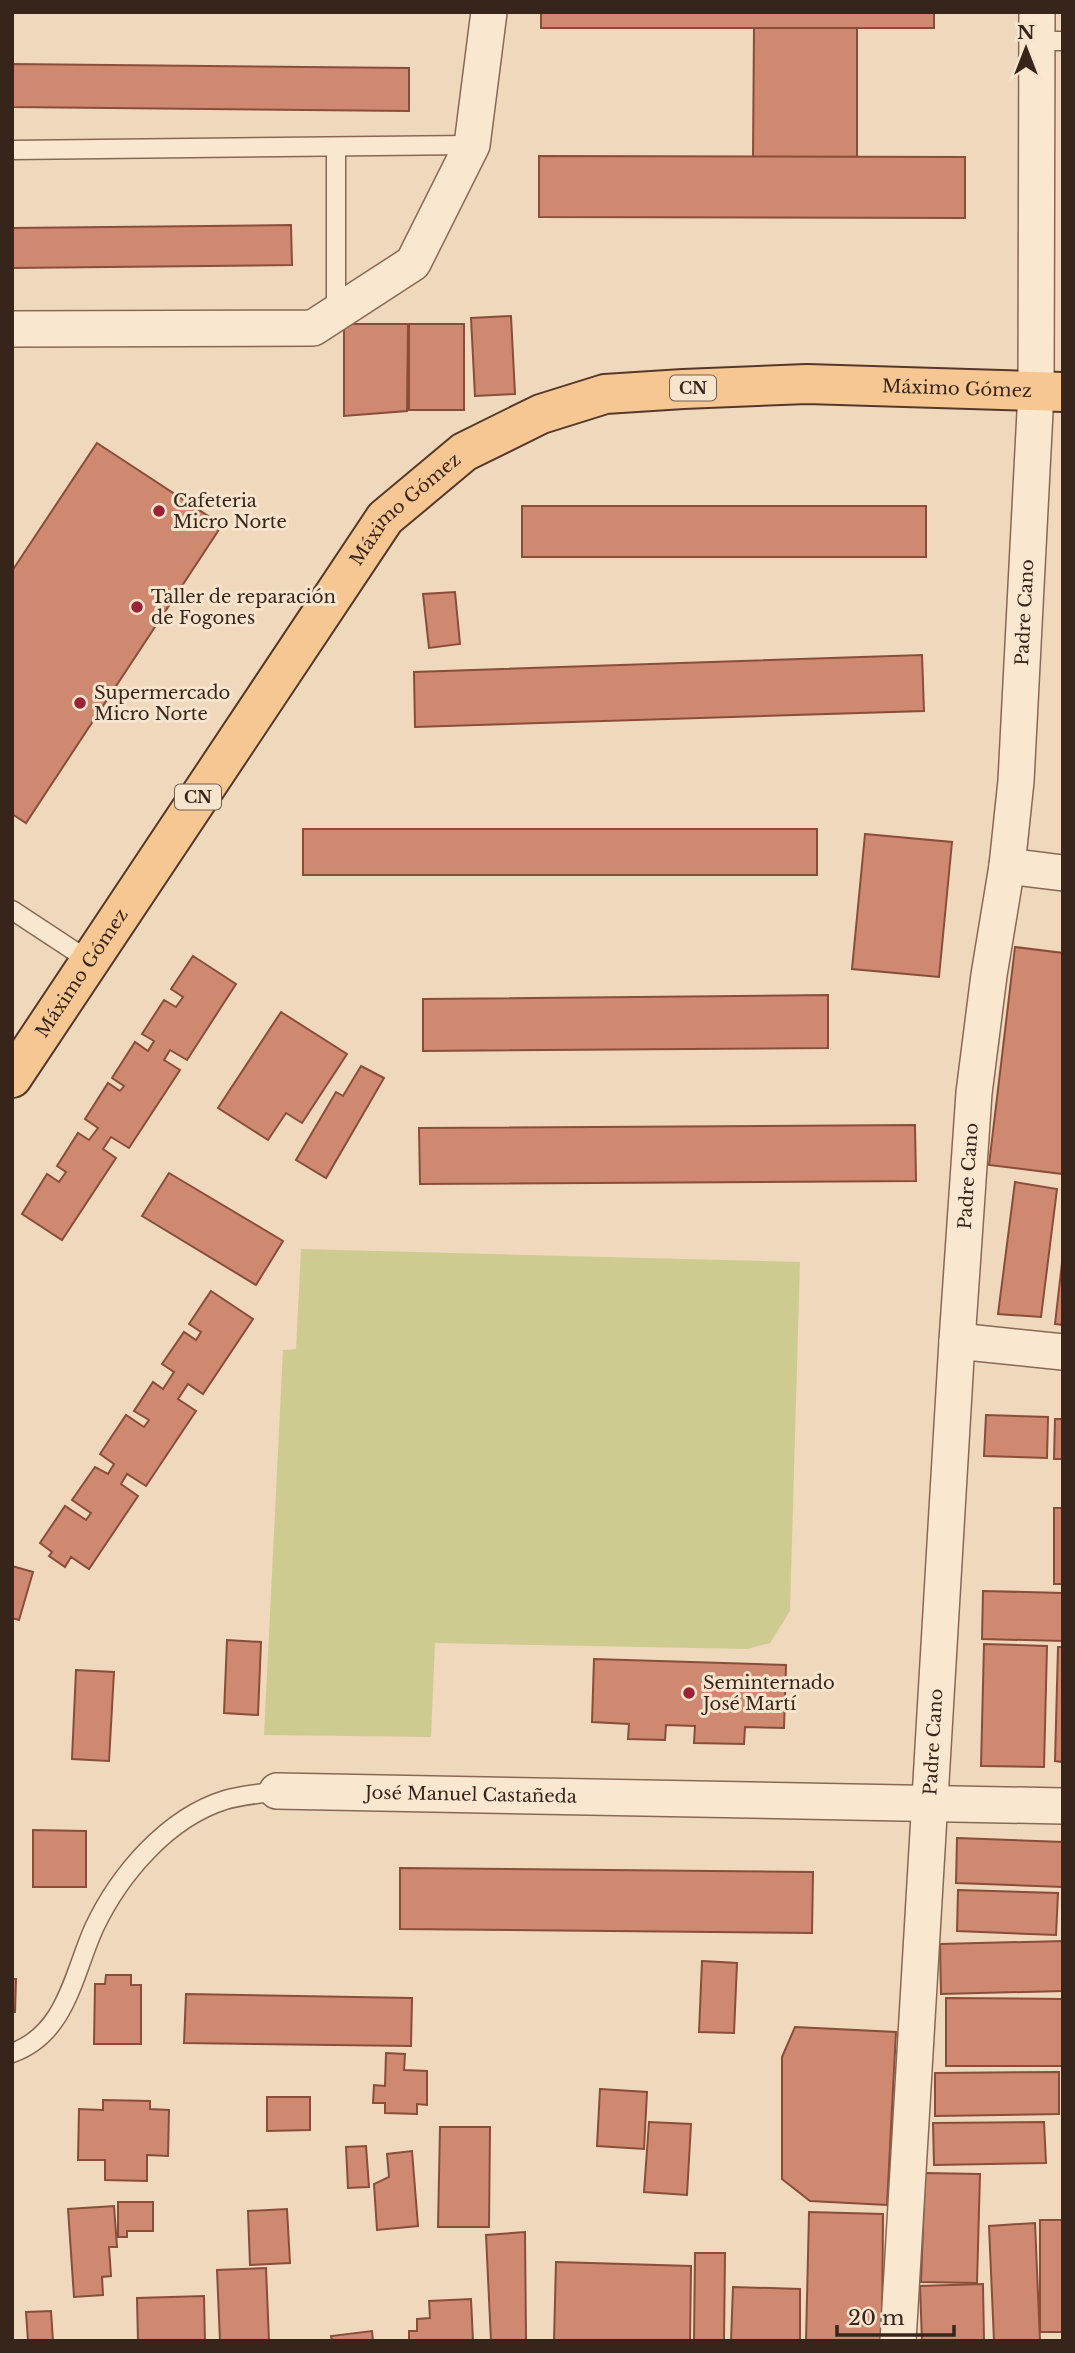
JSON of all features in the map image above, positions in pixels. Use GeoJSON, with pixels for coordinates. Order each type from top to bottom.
{"type":"FeatureCollection","features":[{"type":"Feature","properties":{"kind":"main road","name":"Máximo Gómez"},"geometry":{"type":"LineString","coordinates":[[12,1078],[385,518],[464,452],[541,414],[605,394],[683,388],[807,384],[1050,392]]}},
{"type":"Feature","properties":{"kind":"street"},"geometry":{"type":"LineString","coordinates":[[12,329],[313,328],[413,263],[472,145],[489,12]]}},
{"type":"Feature","properties":{"kind":"street","name":"Padre Cano"},"geometry":{"type":"LineString","coordinates":[[898,2341],[974,1093],[989,975],[1007,866],[1050,392],[1046,31]]}},
{"type":"Feature","properties":{"kind":"street"},"geometry":{"type":"LineString","coordinates":[[1007,866],[1063,873]]}},
{"type":"Feature","properties":{"kind":"street"},"geometry":{"type":"LineString","coordinates":[[957,1341],[1063,1352]]}},
{"type":"Feature","properties":{"kind":"street","name":"José Manuel Castañeda"},"geometry":{"type":"LineString","coordinates":[[278,1791],[1063,1806]]}},
{"type":"Feature","properties":{"kind":"lane"},"geometry":{"type":"LineString","coordinates":[[12,150],[472,145]]}},
{"type":"Feature","properties":{"kind":"lane"},"geometry":{"type":"LineString","coordinates":[[335,148],[335,314]]}},
{"type":"Feature","properties":{"kind":"lane"},"geometry":{"type":"LineString","coordinates":[[12,910],[91,962]]}},
{"type":"Feature","properties":{"kind":"lane","name":"José Manuel Castañeda"},"geometry":{"type":"LineString","coordinates":[[12,2053],[30,2047],[43,2035],[62,2009],[95,1927],[121,1884],[152,1847],[179,1822],[224,1800],[278,1791]]}},
{"type":"Feature","properties":{"kind":"shaded area"},"geometry":{"type":"Polygon","coordinates":[[[301,1249],[800,1262],[790,1611],[770,1643],[747,1649],[435,1643],[431,1737],[264,1735],[283,1350],[296,1349],[301,1249]]]}},
{"type":"Feature","properties":{"kind":"building"},"geometry":{"type":"Polygon","coordinates":[[[541,12],[934,12],[934,28],[541,28],[541,12]]]}},
{"type":"Feature","properties":{"kind":"building"},"geometry":{"type":"Polygon","coordinates":[[[754,28],[857,28],[857,157],[753,157],[754,28]]]}},
{"type":"Feature","properties":{"kind":"building"},"geometry":{"type":"Polygon","coordinates":[[[12,64],[409,68],[409,111],[12,107],[12,64]]]}},
{"type":"Feature","properties":{"kind":"building"},"geometry":{"type":"Polygon","coordinates":[[[539,156],[965,157],[965,218],[539,217],[539,156]]]}},
{"type":"Feature","properties":{"kind":"building"},"geometry":{"type":"Polygon","coordinates":[[[291,225],[292,265],[12,268],[12,228],[291,225]]]}},
{"type":"Feature","properties":{"kind":"building"},"geometry":{"type":"Polygon","coordinates":[[[511,316],[515,394],[475,396],[471,318],[511,316]]]}},
{"type":"Feature","properties":{"kind":"building"},"geometry":{"type":"Polygon","coordinates":[[[344,324],[408,324],[407,411],[344,416],[344,324]]]}},
{"type":"Feature","properties":{"kind":"building"},"geometry":{"type":"Polygon","coordinates":[[[409,324],[464,324],[464,410],[409,410],[409,324]]]}},
{"type":"Feature","properties":{"kind":"building"},"geometry":{"type":"Polygon","coordinates":[[[97,443],[222,525],[26,823],[12,814],[12,571],[97,443]]]}},
{"type":"Feature","properties":{"kind":"building"},"geometry":{"type":"Polygon","coordinates":[[[522,506],[926,506],[926,557],[522,557],[522,506]]]}},
{"type":"Feature","properties":{"kind":"building"},"geometry":{"type":"Polygon","coordinates":[[[455,592],[460,644],[429,648],[423,594],[455,592]]]}},
{"type":"Feature","properties":{"kind":"building"},"geometry":{"type":"Polygon","coordinates":[[[922,655],[924,711],[415,727],[414,672],[922,655]]]}},
{"type":"Feature","properties":{"kind":"building"},"geometry":{"type":"Polygon","coordinates":[[[303,829],[817,829],[817,875],[303,875],[303,829]]]}},
{"type":"Feature","properties":{"kind":"building"},"geometry":{"type":"Polygon","coordinates":[[[865,834],[952,842],[939,977],[852,969],[865,834]]]}},
{"type":"Feature","properties":{"kind":"building"},"geometry":{"type":"Polygon","coordinates":[[[1015,947],[1063,953],[1063,1174],[989,1165],[1015,947]]]}},
{"type":"Feature","properties":{"kind":"building"},"geometry":{"type":"Polygon","coordinates":[[[193,956],[236,984],[187,1060],[170,1050],[164,1060],[180,1070],[129,1148],[111,1137],[103,1149],[116,1158],[62,1240],[22,1214],[47,1174],[59,1182],[66,1172],[57,1166],[78,1133],[89,1140],[98,1128],[85,1119],[108,1083],[120,1091],[124,1086],[112,1078],[135,1042],[148,1051],[154,1041],[142,1034],[164,1000],[176,1007],[183,997],[171,989],[193,956]]]}},
{"type":"Feature","properties":{"kind":"building"},"geometry":{"type":"Polygon","coordinates":[[[828,995],[828,1048],[423,1051],[423,999],[828,995]]]}},
{"type":"Feature","properties":{"kind":"building"},"geometry":{"type":"Polygon","coordinates":[[[281,1012],[347,1054],[302,1123],[286,1113],[268,1140],[218,1108],[281,1012]]]}},
{"type":"Feature","properties":{"kind":"building"},"geometry":{"type":"Polygon","coordinates":[[[361,1066],[384,1078],[326,1178],[296,1160],[336,1092],[343,1096],[361,1066]]]}},
{"type":"Feature","properties":{"kind":"building"},"geometry":{"type":"Polygon","coordinates":[[[915,1125],[916,1181],[420,1184],[419,1128],[915,1125]]]}},
{"type":"Feature","properties":{"kind":"building"},"geometry":{"type":"Polygon","coordinates":[[[169,1173],[283,1241],[256,1285],[142,1216],[169,1173]]]}},
{"type":"Feature","properties":{"kind":"building"},"geometry":{"type":"Polygon","coordinates":[[[1015,1182],[1057,1189],[1041,1317],[998,1314],[1015,1182]]]}},
{"type":"Feature","properties":{"kind":"building"},"geometry":{"type":"Polygon","coordinates":[[[1063,1254],[1063,1325],[1055,1324],[1063,1254]]]}},
{"type":"Feature","properties":{"kind":"building"},"geometry":{"type":"Polygon","coordinates":[[[211,1291],[253,1319],[203,1394],[188,1384],[178,1399],[196,1411],[146,1486],[127,1474],[121,1484],[138,1496],[89,1569],[71,1557],[65,1567],[49,1556],[52,1552],[40,1543],[65,1506],[86,1520],[91,1513],[72,1500],[95,1467],[108,1474],[114,1464],[100,1454],[126,1415],[144,1427],[149,1420],[134,1411],[153,1382],[163,1389],[174,1372],[162,1364],[184,1332],[196,1340],[201,1332],[189,1324],[211,1291]]]}},
{"type":"Feature","properties":{"kind":"building"},"geometry":{"type":"Polygon","coordinates":[[[986,1415],[1048,1417],[1047,1458],[984,1456],[986,1415]]]}},
{"type":"Feature","properties":{"kind":"building"},"geometry":{"type":"Polygon","coordinates":[[[1055,1419],[1063,1419],[1063,1459],[1054,1459],[1055,1419]]]}},
{"type":"Feature","properties":{"kind":"building"},"geometry":{"type":"Polygon","coordinates":[[[1054,1508],[1063,1508],[1063,1584],[1054,1584],[1054,1508]]]}},
{"type":"Feature","properties":{"kind":"building"},"geometry":{"type":"Polygon","coordinates":[[[12,1566],[33,1572],[19,1620],[12,1618],[12,1566]]]}},
{"type":"Feature","properties":{"kind":"building"},"geometry":{"type":"Polygon","coordinates":[[[983,1591],[1063,1593],[1063,1641],[982,1639],[983,1591]]]}},
{"type":"Feature","properties":{"kind":"building"},"geometry":{"type":"Polygon","coordinates":[[[227,1640],[261,1642],[258,1715],[224,1713],[227,1640]]]}},
{"type":"Feature","properties":{"kind":"building"},"geometry":{"type":"Polygon","coordinates":[[[984,1644],[1047,1646],[1044,1767],[981,1766],[984,1644]]]}},
{"type":"Feature","properties":{"kind":"building"},"geometry":{"type":"Polygon","coordinates":[[[1058,1647],[1063,1647],[1063,1762],[1055,1761],[1058,1647]]]}},
{"type":"Feature","properties":{"kind":"building","name":"Seminternado José Martí"},"geometry":{"type":"Polygon","coordinates":[[[594,1659],[786,1665],[784,1728],[745,1727],[744,1744],[694,1743],[695,1726],[666,1725],[665,1740],[628,1739],[629,1724],[592,1722],[594,1659]]]}},
{"type":"Feature","properties":{"kind":"building"},"geometry":{"type":"Polygon","coordinates":[[[76,1670],[114,1672],[109,1761],[72,1759],[76,1670]]]}},
{"type":"Feature","properties":{"kind":"building"},"geometry":{"type":"Polygon","coordinates":[[[33,1830],[86,1831],[86,1887],[33,1887],[33,1830]]]}},
{"type":"Feature","properties":{"kind":"building"},"geometry":{"type":"Polygon","coordinates":[[[957,1838],[1063,1842],[1063,1887],[956,1883],[957,1838]]]}},
{"type":"Feature","properties":{"kind":"building"},"geometry":{"type":"Polygon","coordinates":[[[400,1868],[813,1872],[812,1933],[400,1929],[400,1868]]]}},
{"type":"Feature","properties":{"kind":"building"},"geometry":{"type":"Polygon","coordinates":[[[958,1890],[1058,1893],[1056,1935],[957,1931],[958,1890]]]}},
{"type":"Feature","properties":{"kind":"building"},"geometry":{"type":"Polygon","coordinates":[[[1063,1941],[1063,1991],[941,1994],[940,1944],[1063,1941]]]}},
{"type":"Feature","properties":{"kind":"building"},"geometry":{"type":"Polygon","coordinates":[[[702,1961],[737,1963],[734,2033],[699,2032],[702,1961]]]}},
{"type":"Feature","properties":{"kind":"building"},"geometry":{"type":"Polygon","coordinates":[[[106,1975],[131,1975],[131,1985],[141,1985],[141,2044],[94,2044],[95,1984],[105,1984],[106,1975]]]}},
{"type":"Feature","properties":{"kind":"building"},"geometry":{"type":"Polygon","coordinates":[[[12,1979],[16,1979],[15,2012],[12,2012],[12,1979]]]}},
{"type":"Feature","properties":{"kind":"building"},"geometry":{"type":"Polygon","coordinates":[[[186,1994],[412,1998],[411,2046],[184,2043],[186,1994]]]}},
{"type":"Feature","properties":{"kind":"building"},"geometry":{"type":"Polygon","coordinates":[[[946,1998],[1063,1999],[1063,2066],[946,2066],[946,1998]]]}},
{"type":"Feature","properties":{"kind":"building"},"geometry":{"type":"Polygon","coordinates":[[[795,2027],[896,2032],[887,2205],[810,2201],[782,2179],[782,2057],[795,2027]]]}},
{"type":"Feature","properties":{"kind":"building"},"geometry":{"type":"Polygon","coordinates":[[[386,2053],[405,2054],[404,2070],[427,2071],[427,2105],[417,2104],[417,2114],[385,2113],[385,2103],[373,2103],[374,2085],[385,2086],[386,2053]]]}},
{"type":"Feature","properties":{"kind":"building"},"geometry":{"type":"Polygon","coordinates":[[[1059,2072],[1059,2114],[935,2116],[935,2073],[1059,2072]]]}},
{"type":"Feature","properties":{"kind":"building"},"geometry":{"type":"Polygon","coordinates":[[[600,2089],[647,2092],[644,2149],[597,2146],[600,2089]]]}},
{"type":"Feature","properties":{"kind":"building"},"geometry":{"type":"Polygon","coordinates":[[[267,2097],[310,2097],[310,2130],[267,2131],[267,2097]]]}},
{"type":"Feature","properties":{"kind":"building"},"geometry":{"type":"Polygon","coordinates":[[[103,2100],[150,2101],[150,2109],[169,2110],[168,2156],[147,2155],[147,2181],[105,2180],[105,2160],[78,2160],[79,2109],[103,2110],[103,2100]]]}},
{"type":"Feature","properties":{"kind":"building"},"geometry":{"type":"Polygon","coordinates":[[[649,2122],[691,2124],[687,2195],[644,2192],[649,2122]]]}},
{"type":"Feature","properties":{"kind":"building"},"geometry":{"type":"Polygon","coordinates":[[[1044,2122],[1046,2163],[934,2165],[933,2123],[1044,2122]]]}},
{"type":"Feature","properties":{"kind":"building"},"geometry":{"type":"Polygon","coordinates":[[[440,2127],[490,2127],[489,2227],[438,2227],[440,2127]]]}},
{"type":"Feature","properties":{"kind":"building"},"geometry":{"type":"Polygon","coordinates":[[[366,2146],[369,2187],[348,2188],[346,2147],[366,2146]]]}},
{"type":"Feature","properties":{"kind":"building"},"geometry":{"type":"Polygon","coordinates":[[[412,2151],[418,2226],[377,2230],[374,2184],[389,2177],[387,2154],[412,2151]]]}},
{"type":"Feature","properties":{"kind":"building"},"geometry":{"type":"Polygon","coordinates":[[[925,2173],[980,2174],[977,2283],[921,2282],[925,2173]]]}},
{"type":"Feature","properties":{"kind":"building"},"geometry":{"type":"Polygon","coordinates":[[[118,2202],[153,2202],[153,2231],[127,2231],[127,2237],[118,2237],[118,2202]]]}},
{"type":"Feature","properties":{"kind":"building"},"geometry":{"type":"Polygon","coordinates":[[[114,2206],[117,2247],[109,2247],[111,2276],[102,2277],[103,2295],[74,2297],[68,2209],[114,2206]]]}},
{"type":"Feature","properties":{"kind":"building"},"geometry":{"type":"Polygon","coordinates":[[[287,2209],[290,2263],[250,2265],[248,2211],[287,2209]]]}},
{"type":"Feature","properties":{"kind":"building"},"geometry":{"type":"Polygon","coordinates":[[[809,2212],[883,2214],[882,2341],[806,2341],[809,2212]]]}},
{"type":"Feature","properties":{"kind":"building"},"geometry":{"type":"Polygon","coordinates":[[[1040,2220],[1063,2220],[1063,2332],[1040,2332],[1040,2220]]]}},
{"type":"Feature","properties":{"kind":"building"},"geometry":{"type":"Polygon","coordinates":[[[1035,2223],[1040,2341],[994,2341],[989,2226],[1035,2223]]]}},
{"type":"Feature","properties":{"kind":"building"},"geometry":{"type":"Polygon","coordinates":[[[525,2232],[526,2341],[491,2341],[486,2235],[525,2232]]]}},
{"type":"Feature","properties":{"kind":"building"},"geometry":{"type":"Polygon","coordinates":[[[695,2253],[725,2253],[724,2341],[694,2341],[695,2253]]]}},
{"type":"Feature","properties":{"kind":"building"},"geometry":{"type":"Polygon","coordinates":[[[556,2262],[691,2266],[690,2341],[554,2341],[556,2262]]]}},
{"type":"Feature","properties":{"kind":"building"},"geometry":{"type":"Polygon","coordinates":[[[266,2268],[269,2341],[220,2341],[217,2270],[266,2268]]]}},
{"type":"Feature","properties":{"kind":"building"},"geometry":{"type":"Polygon","coordinates":[[[983,2284],[984,2341],[922,2341],[920,2286],[983,2284]]]}},
{"type":"Feature","properties":{"kind":"building"},"geometry":{"type":"Polygon","coordinates":[[[733,2287],[800,2289],[800,2341],[731,2341],[733,2287]]]}},
{"type":"Feature","properties":{"kind":"building"},"geometry":{"type":"Polygon","coordinates":[[[204,2296],[205,2341],[138,2341],[137,2298],[204,2296]]]}},
{"type":"Feature","properties":{"kind":"building"},"geometry":{"type":"Polygon","coordinates":[[[471,2299],[473,2341],[409,2341],[409,2331],[417,2331],[417,2319],[430,2318],[429,2301],[471,2299]]]}},
{"type":"Feature","properties":{"kind":"building"},"geometry":{"type":"Polygon","coordinates":[[[51,2311],[53,2341],[28,2341],[26,2312],[51,2311]]]}},
{"type":"Feature","properties":{"kind":"building"},"geometry":{"type":"Polygon","coordinates":[[[372,2331],[373,2341],[332,2341],[331,2336],[372,2331]]]}},
{"type":"Feature","properties":{"kind":"place","name":"Cafeteria Micro Norte"},"geometry":{"type":"Point","coordinates":[159,511]}},
{"type":"Feature","properties":{"kind":"place","name":"Taller de reparación de Fogones"},"geometry":{"type":"Point","coordinates":[137,607]}},
{"type":"Feature","properties":{"kind":"place","name":"Supermercado Micro Norte"},"geometry":{"type":"Point","coordinates":[80,703]}},
{"type":"Feature","properties":{"kind":"place","name":"Seminternado José Martí"},"geometry":{"type":"Point","coordinates":[689,1693]}}]}
